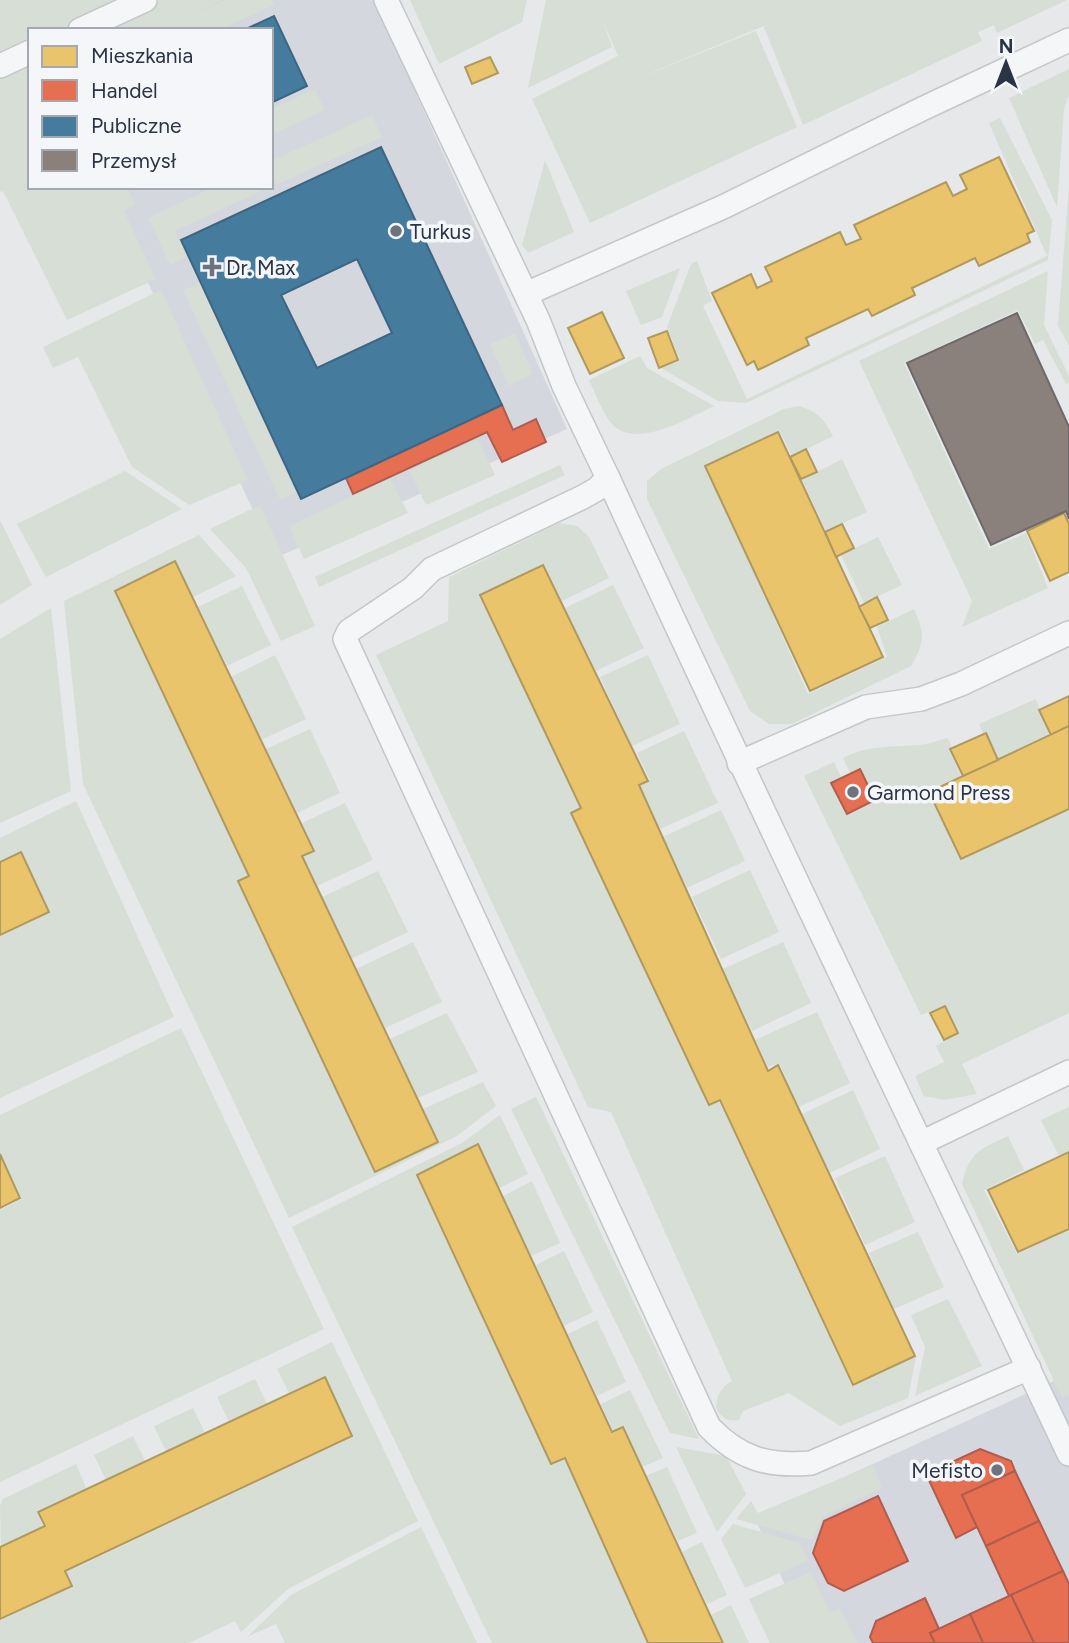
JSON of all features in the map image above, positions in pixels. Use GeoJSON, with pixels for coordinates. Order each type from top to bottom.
{"type":"FeatureCollection","features":[{"type":"Feature","properties":{"kind":"lane"},"geometry":{"type":"LineString","coordinates":[[84,28],[145,0]]}},
{"type":"Feature","properties":{"kind":"lane"},"geometry":{"type":"LineString","coordinates":[[386,0],[526,294],[564,386],[739,763],[1069,1454]]}},
{"type":"Feature","properties":{"kind":"lane"},"geometry":{"type":"LineString","coordinates":[[526,294],[723,207],[1069,40]]}},
{"type":"Feature","properties":{"kind":"lane"},"geometry":{"type":"LineString","coordinates":[[0,66],[28,53]]}},
{"type":"Feature","properties":{"kind":"lane"},"geometry":{"type":"LineString","coordinates":[[608,478],[597,489],[583,497],[432,569],[397,600],[349,631],[345,639],[694,1398],[709,1427],[726,1445],[737,1452],[778,1463],[811,1463],[1029,1368]]}},
{"type":"Feature","properties":{"kind":"lane"},"geometry":{"type":"LineString","coordinates":[[739,763],[866,707],[921,699],[961,684],[1069,633]]}},
{"type":"Feature","properties":{"kind":"lane"},"geometry":{"type":"LineString","coordinates":[[921,1143],[1069,1072]]}},
{"type":"Feature","properties":{"kind":"shaded area"},"geometry":{"type":"Polygon","coordinates":[[[0,0],[222,0],[177,22],[224,0],[272,0],[274,5],[228,28],[28,28],[28,189],[128,189],[135,205],[124,211],[156,279],[67,320],[3,191],[0,192],[0,0]]]}},
{"type":"Feature","properties":{"kind":"shaded area"},"geometry":{"type":"Polygon","coordinates":[[[174,0],[374,0],[567,429],[275,558],[105,189],[273,189],[273,28],[111,28],[174,0]]]}},
{"type":"Feature","properties":{"kind":"shaded area"},"geometry":{"type":"Polygon","coordinates":[[[410,0],[527,0],[522,22],[439,64],[410,0]]]}},
{"type":"Feature","properties":{"kind":"shaded area"},"geometry":{"type":"Polygon","coordinates":[[[546,0],[1067,0],[997,33],[994,25],[978,32],[982,41],[803,125],[764,27],[774,22],[628,82],[756,31],[797,127],[590,223],[532,99],[618,56],[602,19],[612,47],[528,88],[546,0]]]}},
{"type":"Feature","properties":{"kind":"shaded area"},"geometry":{"type":"Polygon","coordinates":[[[1069,69],[1069,95],[1064,109],[1057,207],[1009,98],[1069,69]]]}},
{"type":"Feature","properties":{"kind":"shaded area"},"geometry":{"type":"Polygon","coordinates":[[[315,89],[325,110],[273,134],[273,108],[315,89]]]}},
{"type":"Feature","properties":{"kind":"shaded area"},"geometry":{"type":"Polygon","coordinates":[[[372,115],[382,137],[276,185],[273,178],[273,160],[372,115]]]}},
{"type":"Feature","properties":{"kind":"shaded area"},"geometry":{"type":"Polygon","coordinates":[[[1000,118],[1052,220],[1048,260],[746,403],[718,401],[661,368],[680,361],[667,327],[691,264],[697,261],[712,301],[703,306],[747,399],[1047,256],[989,123],[1000,118]]]}},
{"type":"Feature","properties":{"kind":"shaded area"},"geometry":{"type":"Polygon","coordinates":[[[545,160],[574,232],[528,253],[522,245],[545,160]]]}},
{"type":"Feature","properties":{"kind":"shaded area"},"geometry":{"type":"Polygon","coordinates":[[[1069,186],[1069,346],[1058,325],[1069,186]]]}},
{"type":"Feature","properties":{"kind":"shaded area"},"geometry":{"type":"Polygon","coordinates":[[[209,189],[266,189],[175,231],[187,257],[170,265],[148,218],[209,189]]]}},
{"type":"Feature","properties":{"kind":"shaded area"},"geometry":{"type":"Polygon","coordinates":[[[680,268],[662,317],[641,325],[626,291],[680,268]]]}},
{"type":"Feature","properties":{"kind":"shaded area"},"geometry":{"type":"Polygon","coordinates":[[[1048,271],[1044,325],[1069,376],[1069,382],[1066,384],[1043,340],[1035,344],[1018,310],[904,363],[989,549],[1026,533],[1048,588],[962,627],[972,601],[859,361],[1048,271]]]}},
{"type":"Feature","properties":{"kind":"shaded area"},"geometry":{"type":"Polygon","coordinates":[[[200,283],[296,493],[280,500],[183,290],[200,283]]]}},
{"type":"Feature","properties":{"kind":"shaded area"},"geometry":{"type":"Polygon","coordinates":[[[161,290],[248,480],[189,505],[132,467],[78,357],[53,368],[43,347],[161,290]]]}},
{"type":"Feature","properties":{"kind":"shaded area"},"geometry":{"type":"Polygon","coordinates":[[[515,333],[533,374],[509,386],[490,344],[515,333]]]}},
{"type":"Feature","properties":{"kind":"shaded area"},"geometry":{"type":"Polygon","coordinates":[[[640,356],[647,368],[714,406],[663,429],[635,434],[622,431],[609,420],[589,380],[640,356]]]}},
{"type":"Feature","properties":{"kind":"shaded area"},"geometry":{"type":"Polygon","coordinates":[[[799,406],[820,417],[833,436],[792,456],[779,430],[707,466],[808,694],[887,657],[877,627],[914,609],[922,638],[911,666],[792,724],[769,724],[750,711],[647,499],[647,481],[661,469],[784,409],[799,406]]]}},
{"type":"Feature","properties":{"kind":"shaded area"},"geometry":{"type":"Polygon","coordinates":[[[478,439],[495,475],[426,505],[409,470],[478,439]]]}},
{"type":"Feature","properties":{"kind":"shaded area"},"geometry":{"type":"Polygon","coordinates":[[[842,459],[867,512],[826,531],[802,480],[842,459]]]}},
{"type":"Feature","properties":{"kind":"shaded area"},"geometry":{"type":"Polygon","coordinates":[[[560,465],[565,475],[319,587],[315,577],[560,465]]]}},
{"type":"Feature","properties":{"kind":"shaded area"},"geometry":{"type":"Polygon","coordinates":[[[125,471],[182,509],[46,577],[17,524],[125,471]]]}},
{"type":"Feature","properties":{"kind":"shaded area"},"geometry":{"type":"Polygon","coordinates":[[[390,478],[408,513],[304,559],[289,526],[390,478]]]}},
{"type":"Feature","properties":{"kind":"shaded area"},"geometry":{"type":"Polygon","coordinates":[[[260,505],[315,626],[281,641],[246,568],[210,529],[260,505]]]}},
{"type":"Feature","properties":{"kind":"shaded area"},"geometry":{"type":"Polygon","coordinates":[[[0,520],[32,585],[0,605],[0,520]]]}},
{"type":"Feature","properties":{"kind":"shaded area"},"geometry":{"type":"Polygon","coordinates":[[[560,523],[577,526],[589,537],[609,578],[562,601],[543,564],[479,595],[581,807],[570,813],[709,1105],[719,1101],[852,1386],[916,1356],[908,1398],[840,1426],[789,1393],[743,1411],[739,1420],[725,1418],[716,1408],[720,1392],[732,1381],[611,1112],[588,1107],[376,655],[448,621],[449,577],[560,523]]]}},
{"type":"Feature","properties":{"kind":"shaded area"},"geometry":{"type":"Polygon","coordinates":[[[199,535],[236,576],[193,597],[175,561],[114,591],[248,875],[238,881],[375,1172],[439,1142],[423,1109],[483,1082],[496,1106],[457,1136],[289,1218],[83,784],[64,601],[199,535]]]}},
{"type":"Feature","properties":{"kind":"shaded area"},"geometry":{"type":"Polygon","coordinates":[[[878,537],[902,585],[864,603],[841,555],[878,537]]]}},
{"type":"Feature","properties":{"kind":"shaded area"},"geometry":{"type":"Polygon","coordinates":[[[613,585],[644,648],[596,671],[565,608],[613,585]]]}},
{"type":"Feature","properties":{"kind":"shaded area"},"geometry":{"type":"Polygon","coordinates":[[[242,586],[271,645],[227,666],[198,607],[242,586]]]}},
{"type":"Feature","properties":{"kind":"shaded area"},"geometry":{"type":"Polygon","coordinates":[[[51,608],[71,791],[0,823],[0,639],[51,608]]]}},
{"type":"Feature","properties":{"kind":"shaded area"},"geometry":{"type":"Polygon","coordinates":[[[275,655],[306,719],[261,740],[231,677],[275,655]]]}},
{"type":"Feature","properties":{"kind":"shaded area"},"geometry":{"type":"Polygon","coordinates":[[[648,655],[680,724],[632,746],[600,677],[648,655]]]}},
{"type":"Feature","properties":{"kind":"shaded area"},"geometry":{"type":"Polygon","coordinates":[[[1036,699],[1050,735],[998,759],[979,724],[1036,699]]]}},
{"type":"Feature","properties":{"kind":"shaded area"},"geometry":{"type":"Polygon","coordinates":[[[310,729],[340,793],[297,813],[266,749],[310,729]]]}},
{"type":"Feature","properties":{"kind":"shaded area"},"geometry":{"type":"Polygon","coordinates":[[[684,731],[718,803],[660,829],[640,786],[650,780],[637,753],[684,731]]]}},
{"type":"Feature","properties":{"kind":"shaded area"},"geometry":{"type":"Polygon","coordinates":[[[948,738],[952,748],[949,750],[961,776],[928,790],[961,860],[1069,809],[1069,1013],[962,1064],[977,1094],[944,1100],[924,1096],[915,1076],[944,1062],[936,1046],[959,1032],[945,1005],[921,1015],[804,776],[834,762],[841,777],[830,783],[847,815],[876,800],[860,769],[850,773],[843,758],[871,749],[920,745],[948,738]]]}},
{"type":"Feature","properties":{"kind":"shaded area"},"geometry":{"type":"Polygon","coordinates":[[[76,801],[174,1017],[0,1098],[0,935],[50,912],[21,852],[0,861],[0,838],[76,801]]]}},
{"type":"Feature","properties":{"kind":"shaded area"},"geometry":{"type":"Polygon","coordinates":[[[345,803],[373,860],[317,886],[302,856],[315,850],[302,823],[345,803]]]}},
{"type":"Feature","properties":{"kind":"shaded area"},"geometry":{"type":"Polygon","coordinates":[[[721,810],[745,861],[687,888],[663,837],[721,810]]]}},
{"type":"Feature","properties":{"kind":"shaded area"},"geometry":{"type":"Polygon","coordinates":[[[750,870],[779,932],[721,959],[692,897],[750,870]]]}},
{"type":"Feature","properties":{"kind":"shaded area"},"geometry":{"type":"Polygon","coordinates":[[[378,871],[408,932],[351,959],[322,897],[378,871]]]}},
{"type":"Feature","properties":{"kind":"shaded area"},"geometry":{"type":"Polygon","coordinates":[[[413,942],[442,1002],[385,1028],[356,969],[413,942]]]}},
{"type":"Feature","properties":{"kind":"shaded area"},"geometry":{"type":"Polygon","coordinates":[[[783,942],[811,1003],[752,1031],[723,969],[783,942]]]}},
{"type":"Feature","properties":{"kind":"shaded area"},"geometry":{"type":"Polygon","coordinates":[[[817,1012],[850,1083],[799,1107],[779,1063],[768,1067],[755,1040],[817,1012]]]}},
{"type":"Feature","properties":{"kind":"shaded area"},"geometry":{"type":"Polygon","coordinates":[[[447,1013],[478,1072],[418,1098],[390,1039],[447,1013]]]}},
{"type":"Feature","properties":{"kind":"shaded area"},"geometry":{"type":"Polygon","coordinates":[[[181,1028],[324,1329],[0,1482],[0,1210],[22,1199],[0,1152],[0,1115],[181,1028]]]}},
{"type":"Feature","properties":{"kind":"shaded area"},"geometry":{"type":"Polygon","coordinates":[[[853,1090],[880,1149],[830,1173],[802,1114],[853,1090]]]}},
{"type":"Feature","properties":{"kind":"shaded area"},"geometry":{"type":"Polygon","coordinates":[[[536,1097],[699,1439],[670,1433],[511,1109],[536,1097]]]}},
{"type":"Feature","properties":{"kind":"shaded area"},"geometry":{"type":"Polygon","coordinates":[[[1069,1107],[1069,1151],[1059,1156],[1041,1120],[1069,1107]]]}},
{"type":"Feature","properties":{"kind":"shaded area"},"geometry":{"type":"Polygon","coordinates":[[[500,1115],[528,1174],[499,1188],[478,1144],[416,1175],[550,1464],[565,1459],[647,1643],[492,1643],[292,1227],[462,1143],[500,1115]]]}},
{"type":"Feature","properties":{"kind":"shaded area"},"geometry":{"type":"Polygon","coordinates":[[[1008,1136],[1024,1170],[984,1190],[1017,1254],[1069,1230],[1069,1395],[1062,1398],[962,1184],[972,1158],[1008,1136]]]}},
{"type":"Feature","properties":{"kind":"shaded area"},"geometry":{"type":"Polygon","coordinates":[[[885,1156],[915,1222],[865,1245],[835,1178],[885,1156]]]}},
{"type":"Feature","properties":{"kind":"shaded area"},"geometry":{"type":"Polygon","coordinates":[[[532,1181],[560,1243],[531,1256],[503,1196],[532,1181]]]}},
{"type":"Feature","properties":{"kind":"shaded area"},"geometry":{"type":"Polygon","coordinates":[[[918,1232],[944,1287],[894,1309],[869,1253],[918,1232]]]}},
{"type":"Feature","properties":{"kind":"shaded area"},"geometry":{"type":"Polygon","coordinates":[[[564,1251],[593,1312],[564,1326],[536,1265],[564,1251]]]}},
{"type":"Feature","properties":{"kind":"shaded area"},"geometry":{"type":"Polygon","coordinates":[[[948,1299],[982,1366],[915,1396],[925,1347],[911,1315],[948,1299]]]}},
{"type":"Feature","properties":{"kind":"shaded area"},"geometry":{"type":"Polygon","coordinates":[[[597,1320],[626,1382],[597,1396],[568,1334],[597,1320]]]}},
{"type":"Feature","properties":{"kind":"shaded area"},"geometry":{"type":"Polygon","coordinates":[[[332,1342],[418,1521],[288,1589],[241,1632],[235,1621],[189,1643],[0,1643],[0,1620],[73,1586],[67,1572],[353,1437],[325,1376],[289,1393],[277,1369],[332,1342]]]}},
{"type":"Feature","properties":{"kind":"shaded area"},"geometry":{"type":"Polygon","coordinates":[[[1069,1374],[1069,1643],[811,1643],[755,1518],[1069,1374]]]}},
{"type":"Feature","properties":{"kind":"shaded area"},"geometry":{"type":"Polygon","coordinates":[[[255,1379],[267,1404],[229,1422],[217,1397],[255,1379]]]}},
{"type":"Feature","properties":{"kind":"shaded area"},"geometry":{"type":"Polygon","coordinates":[[[630,1390],[663,1458],[642,1467],[623,1427],[613,1431],[601,1404],[630,1390]]]}},
{"type":"Feature","properties":{"kind":"shaded area"},"geometry":{"type":"Polygon","coordinates":[[[193,1408],[205,1433],[166,1451],[154,1426],[193,1408]]]}},
{"type":"Feature","properties":{"kind":"shaded area"},"geometry":{"type":"Polygon","coordinates":[[[133,1436],[145,1461],[106,1480],[94,1455],[133,1436]]]}},
{"type":"Feature","properties":{"kind":"shaded area"},"geometry":{"type":"Polygon","coordinates":[[[676,1447],[726,1456],[746,1494],[717,1532],[676,1447]]]}},
{"type":"Feature","properties":{"kind":"shaded area"},"geometry":{"type":"Polygon","coordinates":[[[76,1464],[86,1488],[36,1511],[43,1526],[1,1546],[0,1506],[3,1499],[76,1464]]]}},
{"type":"Feature","properties":{"kind":"shaded area"},"geometry":{"type":"Polygon","coordinates":[[[873,1465],[882,1488],[823,1516],[812,1540],[736,1519],[751,1501],[758,1513],[873,1465]]]}},
{"type":"Feature","properties":{"kind":"shaded area"},"geometry":{"type":"Polygon","coordinates":[[[667,1467],[697,1533],[678,1541],[646,1476],[667,1467]]]}},
{"type":"Feature","properties":{"kind":"shaded area"},"geometry":{"type":"Polygon","coordinates":[[[733,1524],[800,1543],[808,1561],[745,1588],[721,1539],[733,1524]]]}},
{"type":"Feature","properties":{"kind":"shaded area"},"geometry":{"type":"Polygon","coordinates":[[[421,1527],[477,1643],[285,1643],[276,1624],[247,1637],[291,1595],[421,1527]]]}},
{"type":"Feature","properties":{"kind":"shaded area"},"geometry":{"type":"Polygon","coordinates":[[[702,1542],[727,1595],[707,1604],[682,1552],[702,1542]]]}},
{"type":"Feature","properties":{"kind":"shaded area"},"geometry":{"type":"Polygon","coordinates":[[[811,1572],[830,1612],[840,1608],[857,1643],[770,1643],[749,1599],[811,1572]]]}},
{"type":"Feature","properties":{"kind":"shaded area"},"geometry":{"type":"Polygon","coordinates":[[[731,1605],[749,1643],[724,1643],[711,1615],[731,1605]]]}},
{"type":"Feature","properties":{"kind":"building: Mieszkania"},"geometry":{"type":"Polygon","coordinates":[[[490,57],[498,73],[472,84],[465,67],[490,57]]]}},
{"type":"Feature","properties":{"kind":"building: Mieszkania"},"geometry":{"type":"Polygon","coordinates":[[[999,157],[1034,231],[1027,234],[1030,242],[979,266],[975,258],[912,288],[915,295],[872,316],[868,309],[806,338],[809,345],[758,370],[754,361],[747,365],[712,293],[751,274],[757,288],[772,281],[765,267],[840,232],[846,245],[861,239],[854,225],[946,182],[953,196],[967,189],[960,175],[999,157]]]}},
{"type":"Feature","properties":{"kind":"building: Mieszkania"},"geometry":{"type":"Polygon","coordinates":[[[602,312],[624,358],[590,374],[568,328],[602,312]]]}},
{"type":"Feature","properties":{"kind":"building: Mieszkania"},"geometry":{"type":"Polygon","coordinates":[[[667,331],[678,360],[659,368],[648,338],[667,331]]]}},
{"type":"Feature","properties":{"kind":"building: Mieszkania"},"geometry":{"type":"Polygon","coordinates":[[[778,432],[883,657],[810,691],[705,466],[778,432]]]}},
{"type":"Feature","properties":{"kind":"building: Mieszkania"},"geometry":{"type":"Polygon","coordinates":[[[806,449],[817,472],[801,479],[790,457],[806,449]]]}},
{"type":"Feature","properties":{"kind":"building: Mieszkania"},"geometry":{"type":"Polygon","coordinates":[[[1064,513],[1069,524],[1069,572],[1050,581],[1027,531],[1064,513]]]}},
{"type":"Feature","properties":{"kind":"building: Mieszkania"},"geometry":{"type":"Polygon","coordinates":[[[842,524],[854,548],[836,557],[825,532],[842,524]]]}},
{"type":"Feature","properties":{"kind":"building: Mieszkania"},"geometry":{"type":"Polygon","coordinates":[[[175,561],[314,851],[302,856],[438,1142],[375,1172],[238,881],[249,876],[115,591],[175,561]]]}},
{"type":"Feature","properties":{"kind":"building: Mieszkania"},"geometry":{"type":"Polygon","coordinates":[[[543,565],[648,781],[639,785],[768,1071],[778,1065],[915,1356],[853,1385],[720,1100],[709,1105],[571,813],[581,808],[480,595],[543,565]]]}},
{"type":"Feature","properties":{"kind":"building: Mieszkania"},"geometry":{"type":"Polygon","coordinates":[[[877,597],[888,620],[870,628],[859,607],[877,597]]]}},
{"type":"Feature","properties":{"kind":"building: Mieszkania"},"geometry":{"type":"Polygon","coordinates":[[[1069,696],[1069,726],[1051,735],[1039,710],[1069,696]]]}},
{"type":"Feature","properties":{"kind":"building: Mieszkania"},"geometry":{"type":"Polygon","coordinates":[[[1069,726],[1069,809],[961,859],[929,792],[1069,726]]]}},
{"type":"Feature","properties":{"kind":"building: Mieszkania"},"geometry":{"type":"Polygon","coordinates":[[[986,733],[998,760],[963,776],[950,749],[986,733]]]}},
{"type":"Feature","properties":{"kind":"building: Mieszkania"},"geometry":{"type":"Polygon","coordinates":[[[21,852],[49,912],[0,935],[0,862],[21,852]]]}},
{"type":"Feature","properties":{"kind":"building: Mieszkania"},"geometry":{"type":"Polygon","coordinates":[[[945,1006],[958,1033],[944,1040],[930,1013],[945,1006]]]}},
{"type":"Feature","properties":{"kind":"building: Mieszkania"},"geometry":{"type":"Polygon","coordinates":[[[478,1144],[612,1432],[623,1427],[723,1643],[648,1643],[565,1458],[551,1464],[417,1175],[478,1144]]]}},
{"type":"Feature","properties":{"kind":"building: Mieszkania"},"geometry":{"type":"Polygon","coordinates":[[[1069,1152],[1069,1229],[1018,1252],[988,1190],[1069,1152]]]}},
{"type":"Feature","properties":{"kind":"building: Mieszkania"},"geometry":{"type":"Polygon","coordinates":[[[0,1154],[20,1198],[0,1208],[0,1154]]]}},
{"type":"Feature","properties":{"kind":"building: Mieszkania"},"geometry":{"type":"Polygon","coordinates":[[[325,1377],[352,1436],[65,1571],[72,1586],[0,1619],[0,1547],[45,1526],[38,1512],[325,1377]]]}},
{"type":"Feature","properties":{"kind":"building: Handel"},"geometry":{"type":"Polygon","coordinates":[[[502,405],[513,430],[536,419],[546,442],[502,462],[487,432],[353,494],[346,478],[502,405]]]}},
{"type":"Feature","properties":{"kind":"building: Handel","name":"Garmond Press"},"geometry":{"type":"Polygon","coordinates":[[[860,769],[875,800],[847,814],[831,783],[860,769]]]}},
{"type":"Feature","properties":{"kind":"building: Handel"},"geometry":{"type":"Polygon","coordinates":[[[980,1449],[1011,1461],[1015,1471],[962,1495],[977,1527],[956,1538],[926,1474],[980,1449]]]}},
{"type":"Feature","properties":{"kind":"building: Handel"},"geometry":{"type":"Polygon","coordinates":[[[1015,1471],[1039,1521],[986,1546],[962,1495],[1015,1471]]]}},
{"type":"Feature","properties":{"kind":"building: Handel"},"geometry":{"type":"Polygon","coordinates":[[[878,1496],[908,1561],[844,1591],[828,1583],[813,1553],[824,1521],[878,1496]]]}},
{"type":"Feature","properties":{"kind":"building: Handel"},"geometry":{"type":"Polygon","coordinates":[[[1039,1521],[1063,1571],[1009,1596],[986,1546],[1039,1521]]]}},
{"type":"Feature","properties":{"kind":"building: Handel"},"geometry":{"type":"Polygon","coordinates":[[[1063,1571],[1069,1584],[1069,1643],[1034,1643],[1011,1595],[1063,1571]]]}},
{"type":"Feature","properties":{"kind":"building: Handel"},"geometry":{"type":"Polygon","coordinates":[[[1011,1595],[1034,1643],[983,1643],[970,1614],[1011,1595]]]}},
{"type":"Feature","properties":{"kind":"building: Handel"},"geometry":{"type":"Polygon","coordinates":[[[925,1598],[939,1629],[930,1633],[935,1643],[873,1643],[870,1637],[876,1621],[925,1598]]]}},
{"type":"Feature","properties":{"kind":"building: Handel"},"geometry":{"type":"Polygon","coordinates":[[[970,1614],[983,1643],[935,1643],[930,1633],[970,1614]]]}},
{"type":"Feature","properties":{"kind":"building: Publiczne"},"geometry":{"type":"Polygon","coordinates":[[[274,16],[307,86],[273,102],[273,28],[248,28],[274,16]]]}},
{"type":"Feature","properties":{"kind":"building: Publiczne"},"geometry":{"type":"Polygon","coordinates":[[[381,147],[502,405],[301,499],[181,240],[381,147]],[[357,259],[281,295],[317,368],[392,333],[357,259]]]}},
{"type":"Feature","properties":{"kind":"building: Przemysł"},"geometry":{"type":"Polygon","coordinates":[[[1017,313],[1069,427],[1069,519],[1066,511],[991,545],[907,363],[1017,313]]]}},
{"type":"Feature","properties":{"kind":"place","name":"Turkus"},"geometry":{"type":"Point","coordinates":[396,231]}},
{"type":"Feature","properties":{"kind":"place","name":"Dr. Max"},"geometry":{"type":"Point","coordinates":[212,267]}},
{"type":"Feature","properties":{"kind":"place","name":"Garmond Press"},"geometry":{"type":"Point","coordinates":[853,792]}},
{"type":"Feature","properties":{"kind":"place","name":"Mefisto"},"geometry":{"type":"Point","coordinates":[997,1470]}}]}
